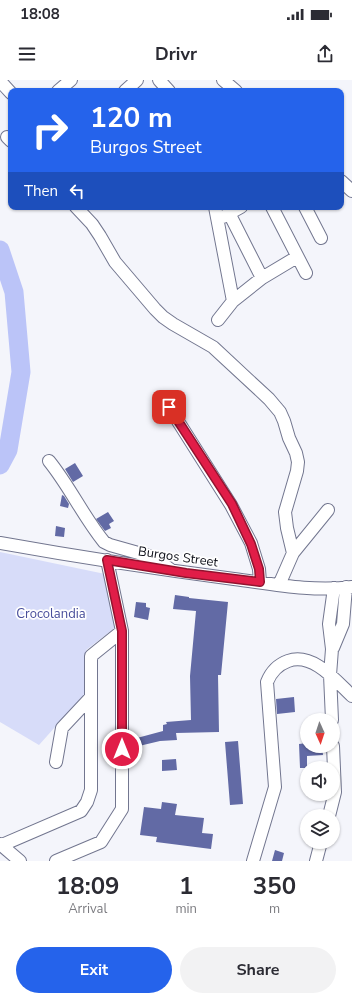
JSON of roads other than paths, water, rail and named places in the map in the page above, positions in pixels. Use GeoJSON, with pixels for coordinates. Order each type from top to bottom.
{"type":"FeatureCollection","features":[{"type":"Feature","properties":{"kind":"street"},"geometry":{"type":"LineString","coordinates":[[62,88],[71,80]]}},
{"type":"Feature","properties":{"kind":"street"},"geometry":{"type":"LineString","coordinates":[[129,88],[138,80]]}},
{"type":"Feature","properties":{"kind":"street"},"geometry":{"type":"LineString","coordinates":[[159,80],[166,88]]}},
{"type":"Feature","properties":{"kind":"street"},"geometry":{"type":"LineString","coordinates":[[223,80],[232,88]]}},
{"type":"Feature","properties":{"kind":"street"},"geometry":{"type":"LineString","coordinates":[[344,183],[352,191]]}},
{"type":"Feature","properties":{"kind":"street"},"geometry":{"type":"LineString","coordinates":[[79,210],[92,224],[116,262],[155,309],[173,324],[213,347],[269,399],[280,412],[298,462],[297,471],[285,512],[293,553]]}},
{"type":"Feature","properties":{"kind":"street"},"geometry":{"type":"LineString","coordinates":[[216,210],[233,301]]}},
{"type":"Feature","properties":{"kind":"street"},"geometry":{"type":"LineString","coordinates":[[218,219],[235,210]]}},
{"type":"Feature","properties":{"kind":"street"},"geometry":{"type":"LineString","coordinates":[[274,210],[306,273]]}},
{"type":"Feature","properties":{"kind":"street"},"geometry":{"type":"LineString","coordinates":[[307,210],[321,238]]}},
{"type":"Feature","properties":{"kind":"street"},"geometry":{"type":"LineString","coordinates":[[229,213],[262,278]]}},
{"type":"Feature","properties":{"kind":"street"},"geometry":{"type":"LineString","coordinates":[[218,320],[233,301],[262,278],[297,257]]}},
{"type":"Feature","properties":{"kind":"street"},"geometry":{"type":"LineString","coordinates":[[169,407],[232,504],[251,544],[259,569],[260,582]]}},
{"type":"Feature","properties":{"kind":"street"},"geometry":{"type":"LineString","coordinates":[[49,461],[61,476],[80,508],[104,542],[149,556],[172,571]]}},
{"type":"Feature","properties":{"kind":"street"},"geometry":{"type":"LineString","coordinates":[[279,585],[293,553],[328,510]]}},
{"type":"Feature","properties":{"kind":"street","name":"Burgos Street"},"geometry":{"type":"LineString","coordinates":[[3,543],[172,571],[279,585],[312,589],[344,587]]}},
{"type":"Feature","properties":{"kind":"street"},"geometry":{"type":"LineString","coordinates":[[56,861],[101,842],[122,809],[122,631],[107,560]]}},
{"type":"Feature","properties":{"kind":"street"},"geometry":{"type":"LineString","coordinates":[[332,713],[330,675],[332,650],[330,624],[344,587]]}},
{"type":"Feature","properties":{"kind":"street"},"geometry":{"type":"LineString","coordinates":[[20,861],[1,844],[81,811],[87,802],[91,790],[91,656],[122,631]]}},
{"type":"Feature","properties":{"kind":"street"},"geometry":{"type":"LineString","coordinates":[[253,861],[274,787],[267,682],[270,675],[284,662],[302,659],[310,661],[330,675],[352,696]]}},
{"type":"Feature","properties":{"kind":"street"},"geometry":{"type":"LineString","coordinates":[[56,762],[62,728],[91,697]]}},
{"type":"Feature","properties":{"kind":"street"},"geometry":{"type":"LineString","coordinates":[[330,809],[335,792],[333,753]]}},
{"type":"Feature","properties":{"kind":"street"},"geometry":{"type":"LineString","coordinates":[[316,861],[319,849]]}},
{"type":"Feature","properties":{"kind":"waterway"},"geometry":{"type":"LineString","coordinates":[[0,250],[14,292],[21,372],[8,450],[0,465]]}},
{"type":"Feature","properties":{"kind":"park label","name":"Crocolandia"},"geometry":{"type":"Point","coordinates":[51,614]}}]}
